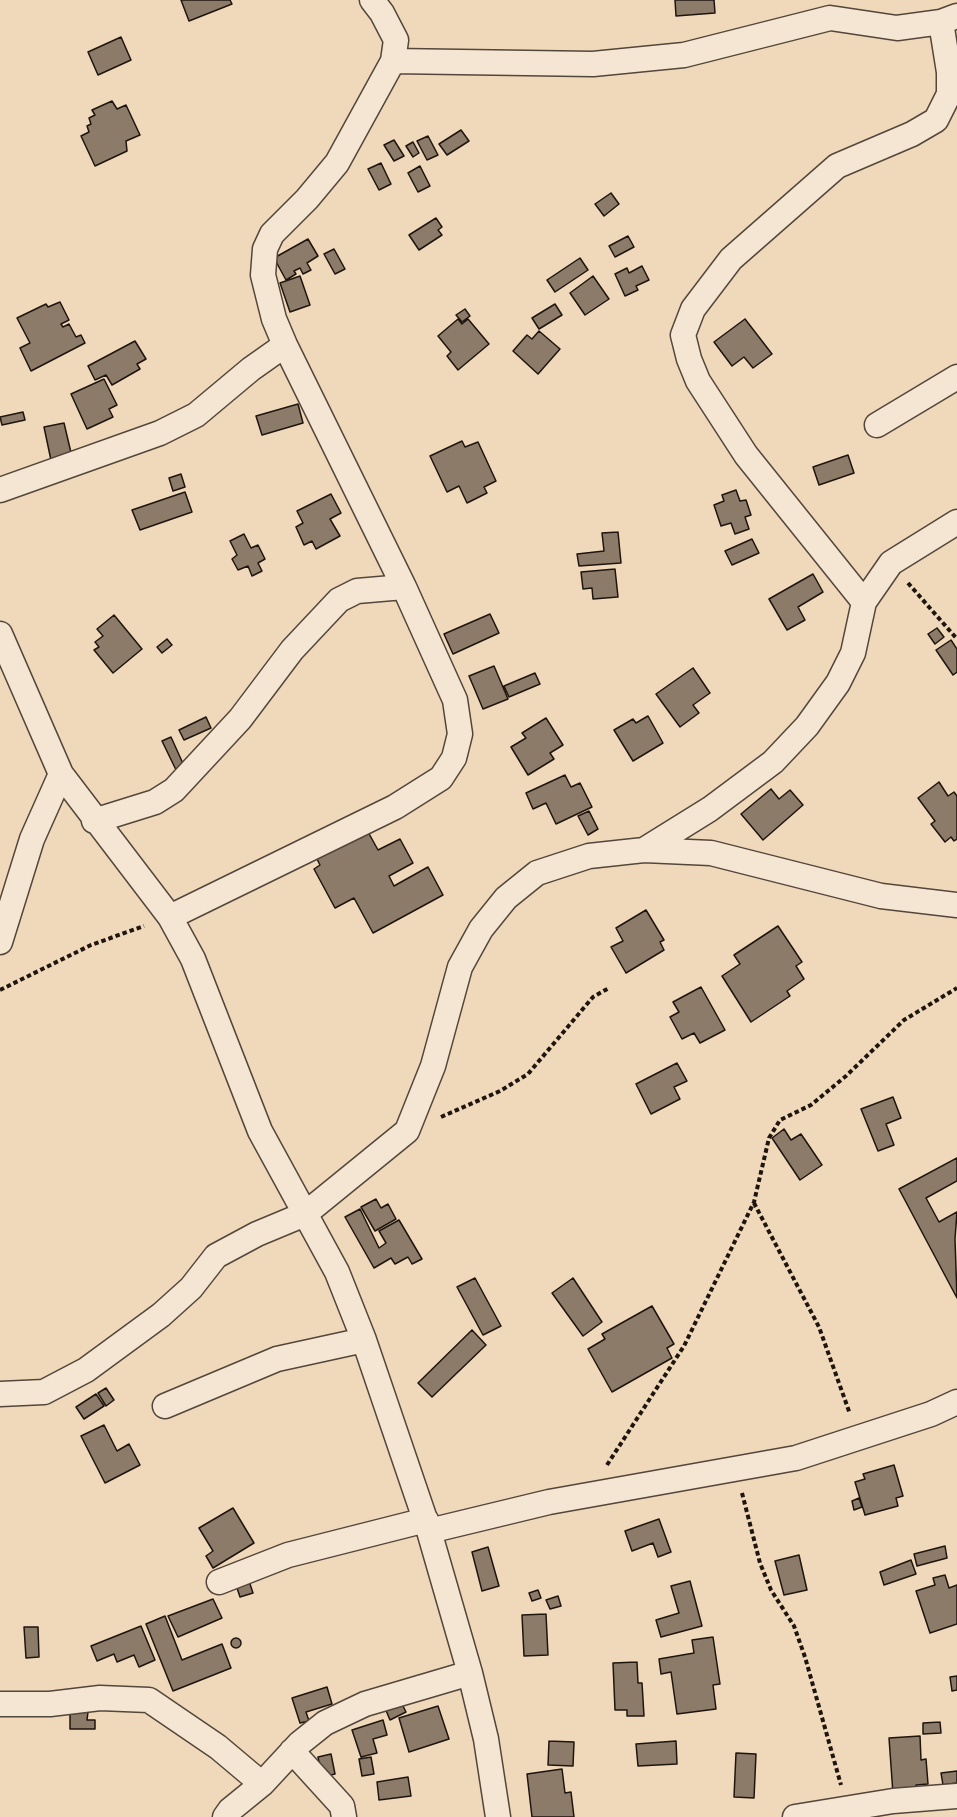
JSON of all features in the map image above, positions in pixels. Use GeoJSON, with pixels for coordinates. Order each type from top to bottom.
{"type":"FeatureCollection","features":[{"type":"Feature","properties":{"kind":"street"},"geometry":{"type":"LineString","coordinates":[[171,917],[395,807],[441,778],[454,758],[460,734],[455,700],[405,587],[285,345],[274,319],[263,275],[265,249],[272,234],[307,199],[337,163],[393,61],[396,40],[372,0]]}},
{"type":"Feature","properties":{"kind":"street"},"geometry":{"type":"LineString","coordinates":[[393,61],[593,64],[684,55],[830,18],[897,28],[949,19],[949,94],[936,120],[912,134],[837,166],[731,259],[693,309],[683,335],[689,359],[699,381],[746,455],[864,602]]}},
{"type":"Feature","properties":{"kind":"street"},"geometry":{"type":"LineString","coordinates":[[0,490],[160,433],[196,415],[251,369],[285,345]]}},
{"type":"Feature","properties":{"kind":"street"},"geometry":{"type":"LineString","coordinates":[[878,425],[957,377]]}},
{"type":"Feature","properties":{"kind":"street"},"geometry":{"type":"LineString","coordinates":[[644,850],[773,762],[807,726],[838,683],[853,653],[864,602],[891,563],[957,522]]}},
{"type":"Feature","properties":{"kind":"street"},"geometry":{"type":"LineString","coordinates":[[94,820],[155,802],[174,790],[234,727],[292,650],[339,600],[357,591],[405,587]]}},
{"type":"Feature","properties":{"kind":"street"},"geometry":{"type":"LineString","coordinates":[[0,634],[61,774],[94,820],[171,917],[193,959],[260,1131],[337,1272],[364,1340],[428,1525],[470,1673],[486,1739],[498,1817]]}},
{"type":"Feature","properties":{"kind":"street"},"geometry":{"type":"LineString","coordinates":[[0,942],[32,839],[61,774]]}},
{"type":"Feature","properties":{"kind":"street"},"geometry":{"type":"LineString","coordinates":[[0,1394],[25,1395],[57,1387],[86,1370],[161,1315],[191,1288],[216,1257],[257,1234],[305,1214],[407,1131],[434,1066],[460,967],[481,929],[506,898],[537,873],[589,856],[644,850],[711,853],[881,896],[957,905]]}},
{"type":"Feature","properties":{"kind":"street"},"geometry":{"type":"LineString","coordinates":[[165,1406],[277,1359],[364,1340]]}},
{"type":"Feature","properties":{"kind":"street"},"geometry":{"type":"LineString","coordinates":[[0,1411],[25,1395]]}},
{"type":"Feature","properties":{"kind":"street"},"geometry":{"type":"LineString","coordinates":[[219,1582],[288,1555],[428,1525],[796,1458],[957,1402]]}},
{"type":"Feature","properties":{"kind":"street"},"geometry":{"type":"LineString","coordinates":[[225,1817],[262,1784],[292,1751],[325,1723],[364,1704],[470,1673]]}},
{"type":"Feature","properties":{"kind":"street"},"geometry":{"type":"LineString","coordinates":[[0,1704],[50,1704],[100,1698],[149,1700],[210,1741],[262,1784]]}},
{"type":"Feature","properties":{"kind":"street"},"geometry":{"type":"LineString","coordinates":[[292,1751],[342,1806],[344,1817]]}},
{"type":"Feature","properties":{"kind":"street"},"geometry":{"type":"LineString","coordinates":[[795,1817],[847,1809],[896,1809],[957,1796]]}},
{"type":"Feature","properties":{"kind":"path"},"geometry":{"type":"LineString","coordinates":[[891,563],[957,639]]}},
{"type":"Feature","properties":{"kind":"path"},"geometry":{"type":"LineString","coordinates":[[0,990],[91,945],[171,917]]}},
{"type":"Feature","properties":{"kind":"path"},"geometry":{"type":"LineString","coordinates":[[407,1131],[500,1091],[528,1074],[587,1005],[609,988]]}},
{"type":"Feature","properties":{"kind":"path"},"geometry":{"type":"LineString","coordinates":[[585,1496],[684,1346],[754,1202],[769,1138],[780,1120],[811,1105],[846,1076],[904,1020],[957,988]]}},
{"type":"Feature","properties":{"kind":"path"},"geometry":{"type":"LineString","coordinates":[[754,1202],[819,1327],[859,1437]]}},
{"type":"Feature","properties":{"kind":"path"},"geometry":{"type":"LineString","coordinates":[[736,1470],[760,1563],[771,1590],[794,1626],[806,1657],[847,1809]]}},
{"type":"Feature","properties":{"kind":"building"},"geometry":{"type":"Polygon","coordinates":[[[181,0],[230,0],[232,4],[189,21],[181,0]]]}},
{"type":"Feature","properties":{"kind":"building"},"geometry":{"type":"Polygon","coordinates":[[[675,0],[714,0],[715,13],[676,16],[675,0]]]}},
{"type":"Feature","properties":{"kind":"building"},"geometry":{"type":"Polygon","coordinates":[[[121,37],[131,60],[98,75],[88,52],[121,37]]]}},
{"type":"Feature","properties":{"kind":"building"},"geometry":{"type":"Polygon","coordinates":[[[112,101],[117,109],[126,105],[140,135],[126,141],[127,151],[95,166],[81,136],[89,132],[87,126],[91,124],[89,118],[95,115],[92,110],[112,101]]]}},
{"type":"Feature","properties":{"kind":"building"},"geometry":{"type":"Polygon","coordinates":[[[461,130],[469,141],[447,155],[439,144],[461,130]]]}},
{"type":"Feature","properties":{"kind":"building"},"geometry":{"type":"Polygon","coordinates":[[[428,136],[438,155],[427,160],[417,141],[428,136]]]}},
{"type":"Feature","properties":{"kind":"building"},"geometry":{"type":"Polygon","coordinates":[[[394,140],[404,156],[394,161],[384,145],[394,140]]]}},
{"type":"Feature","properties":{"kind":"building"},"geometry":{"type":"Polygon","coordinates":[[[413,142],[419,153],[413,157],[406,146],[413,142]]]}},
{"type":"Feature","properties":{"kind":"building"},"geometry":{"type":"Polygon","coordinates":[[[381,163],[391,184],[379,190],[368,169],[381,163]]]}},
{"type":"Feature","properties":{"kind":"building"},"geometry":{"type":"Polygon","coordinates":[[[420,166],[430,186],[418,192],[408,173],[420,166]]]}},
{"type":"Feature","properties":{"kind":"building"},"geometry":{"type":"Polygon","coordinates":[[[611,193],[619,204],[604,216],[595,204],[611,193]]]}},
{"type":"Feature","properties":{"kind":"building"},"geometry":{"type":"Polygon","coordinates":[[[436,218],[442,227],[438,230],[442,235],[419,250],[409,235],[436,218]]]}},
{"type":"Feature","properties":{"kind":"building"},"geometry":{"type":"Polygon","coordinates":[[[628,236],[634,247],[615,257],[609,246],[628,236]]]}},
{"type":"Feature","properties":{"kind":"building"},"geometry":{"type":"Polygon","coordinates":[[[308,239],[318,256],[307,263],[311,270],[303,274],[300,268],[294,271],[296,274],[286,280],[274,258],[308,239]]]}},
{"type":"Feature","properties":{"kind":"building"},"geometry":{"type":"Polygon","coordinates":[[[334,249],[345,269],[335,274],[324,254],[334,249]]]}},
{"type":"Feature","properties":{"kind":"building"},"geometry":{"type":"Polygon","coordinates":[[[580,258],[588,270],[555,292],[547,280],[580,258]]]}},
{"type":"Feature","properties":{"kind":"building"},"geometry":{"type":"Polygon","coordinates":[[[642,266],[649,280],[636,286],[638,290],[625,296],[615,274],[627,268],[629,273],[642,266]]]}},
{"type":"Feature","properties":{"kind":"building"},"geometry":{"type":"Polygon","coordinates":[[[300,276],[310,305],[290,312],[280,283],[300,276]]]}},
{"type":"Feature","properties":{"kind":"building"},"geometry":{"type":"Polygon","coordinates":[[[593,276],[609,299],[585,315],[570,293],[593,276]]]}},
{"type":"Feature","properties":{"kind":"building"},"geometry":{"type":"Polygon","coordinates":[[[60,302],[69,320],[61,324],[63,327],[69,324],[76,337],[81,335],[85,343],[31,371],[20,348],[30,343],[17,318],[46,304],[48,307],[60,302]]]}},
{"type":"Feature","properties":{"kind":"building"},"geometry":{"type":"Polygon","coordinates":[[[555,304],[562,315],[539,329],[532,318],[555,304]]]}},
{"type":"Feature","properties":{"kind":"building"},"geometry":{"type":"Polygon","coordinates":[[[465,309],[470,316],[462,322],[456,315],[465,309]]]}},
{"type":"Feature","properties":{"kind":"building"},"geometry":{"type":"Polygon","coordinates":[[[458,319],[462,324],[468,319],[489,344],[458,370],[447,356],[451,352],[438,336],[458,319]]]}},
{"type":"Feature","properties":{"kind":"building"},"geometry":{"type":"Polygon","coordinates":[[[745,319],[772,354],[753,368],[744,357],[732,366],[714,342],[745,319]]]}},
{"type":"Feature","properties":{"kind":"building"},"geometry":{"type":"Polygon","coordinates":[[[539,331],[560,349],[538,374],[513,351],[527,335],[532,339],[539,331]]]}},
{"type":"Feature","properties":{"kind":"building"},"geometry":{"type":"Polygon","coordinates":[[[135,341],[146,359],[137,364],[140,369],[112,385],[106,375],[95,380],[88,366],[135,341]]]}},
{"type":"Feature","properties":{"kind":"building"},"geometry":{"type":"Polygon","coordinates":[[[104,379],[117,405],[109,409],[113,417],[87,429],[71,394],[104,379]]]}},
{"type":"Feature","properties":{"kind":"building"},"geometry":{"type":"Polygon","coordinates":[[[298,404],[303,423],[262,435],[256,416],[298,404]]]}},
{"type":"Feature","properties":{"kind":"building"},"geometry":{"type":"Polygon","coordinates":[[[23,412],[25,420],[2,425],[0,417],[23,412]]]}},
{"type":"Feature","properties":{"kind":"building"},"geometry":{"type":"Polygon","coordinates":[[[64,423],[73,461],[52,465],[44,427],[64,423]]]}},
{"type":"Feature","properties":{"kind":"building"},"geometry":{"type":"Polygon","coordinates":[[[462,441],[465,447],[478,442],[496,481],[484,487],[487,493],[467,503],[459,486],[447,492],[430,456],[462,441]]]}},
{"type":"Feature","properties":{"kind":"building"},"geometry":{"type":"Polygon","coordinates":[[[848,455],[854,473],[819,485],[813,467],[848,455]]]}},
{"type":"Feature","properties":{"kind":"building"},"geometry":{"type":"Polygon","coordinates":[[[181,474],[185,487],[173,491],[169,478],[181,474]]]}},
{"type":"Feature","properties":{"kind":"building"},"geometry":{"type":"Polygon","coordinates":[[[736,490],[740,501],[746,500],[751,515],[745,517],[749,529],[735,534],[731,523],[721,526],[714,505],[724,501],[722,495],[736,490]]]}},
{"type":"Feature","properties":{"kind":"building"},"geometry":{"type":"Polygon","coordinates":[[[185,492],[192,512],[140,530],[132,510],[185,492]]]}},
{"type":"Feature","properties":{"kind":"building"},"geometry":{"type":"Polygon","coordinates":[[[331,494],[341,513],[330,519],[340,536],[316,549],[312,541],[304,545],[296,527],[303,523],[297,511],[331,494]]]}},
{"type":"Feature","properties":{"kind":"building"},"geometry":{"type":"Polygon","coordinates":[[[618,532],[621,563],[579,566],[577,554],[604,551],[602,533],[618,532]]]}},
{"type":"Feature","properties":{"kind":"building"},"geometry":{"type":"Polygon","coordinates":[[[244,534],[251,548],[258,545],[265,559],[258,563],[262,571],[252,576],[248,566],[238,570],[232,559],[237,555],[230,541],[244,534]]]}},
{"type":"Feature","properties":{"kind":"building"},"geometry":{"type":"Polygon","coordinates":[[[752,539],[759,553],[732,565],[725,551],[752,539]]]}},
{"type":"Feature","properties":{"kind":"building"},"geometry":{"type":"Polygon","coordinates":[[[615,569],[618,597],[593,599],[592,588],[583,589],[581,572],[615,569]]]}},
{"type":"Feature","properties":{"kind":"building"},"geometry":{"type":"Polygon","coordinates":[[[813,574],[823,592],[798,607],[805,620],[787,630],[769,599],[813,574]]]}},
{"type":"Feature","properties":{"kind":"building"},"geometry":{"type":"Polygon","coordinates":[[[490,614],[499,633],[453,654],[444,634],[490,614]]]}},
{"type":"Feature","properties":{"kind":"building"},"geometry":{"type":"Polygon","coordinates":[[[114,615],[142,649],[113,673],[94,650],[99,647],[95,642],[103,636],[97,629],[114,615]]]}},
{"type":"Feature","properties":{"kind":"building"},"geometry":{"type":"Polygon","coordinates":[[[937,628],[944,637],[935,644],[928,634],[937,628]]]}},
{"type":"Feature","properties":{"kind":"building"},"geometry":{"type":"Polygon","coordinates":[[[167,639],[172,645],[162,653],[157,647],[167,639]]]}},
{"type":"Feature","properties":{"kind":"building"},"geometry":{"type":"Polygon","coordinates":[[[951,640],[957,649],[957,672],[953,675],[936,650],[951,640]]]}},
{"type":"Feature","properties":{"kind":"building"},"geometry":{"type":"Polygon","coordinates":[[[494,666],[508,699],[483,709],[469,676],[494,666]]]}},
{"type":"Feature","properties":{"kind":"building"},"geometry":{"type":"Polygon","coordinates":[[[693,668],[710,693],[693,705],[699,713],[680,727],[656,694],[693,668]]]}},
{"type":"Feature","properties":{"kind":"building"},"geometry":{"type":"Polygon","coordinates":[[[535,673],[540,684],[509,697],[504,686],[535,673]]]}},
{"type":"Feature","properties":{"kind":"building"},"geometry":{"type":"Polygon","coordinates":[[[648,716],[663,743],[633,761],[614,730],[633,719],[636,723],[648,716]]]}},
{"type":"Feature","properties":{"kind":"building"},"geometry":{"type":"Polygon","coordinates":[[[206,717],[211,728],[184,740],[179,730],[206,717]]]}},
{"type":"Feature","properties":{"kind":"building"},"geometry":{"type":"Polygon","coordinates":[[[546,718],[563,745],[550,753],[554,759],[528,775],[511,747],[526,738],[522,733],[546,718]]]}},
{"type":"Feature","properties":{"kind":"building"},"geometry":{"type":"Polygon","coordinates":[[[171,737],[185,768],[177,772],[162,741],[171,737]]]}},
{"type":"Feature","properties":{"kind":"building"},"geometry":{"type":"Polygon","coordinates":[[[565,775],[571,787],[580,783],[592,807],[556,824],[546,803],[533,809],[526,793],[565,775]]]}},
{"type":"Feature","properties":{"kind":"building"},"geometry":{"type":"Polygon","coordinates":[[[939,782],[948,796],[954,792],[957,796],[957,839],[954,841],[951,837],[945,842],[931,824],[935,821],[918,798],[939,782]]]}},
{"type":"Feature","properties":{"kind":"building"},"geometry":{"type":"Polygon","coordinates":[[[771,789],[779,799],[790,790],[803,805],[763,840],[741,814],[771,789]]]}},
{"type":"Feature","properties":{"kind":"building"},"geometry":{"type":"Polygon","coordinates":[[[589,811],[598,829],[588,835],[578,816],[589,811]]]}},
{"type":"Feature","properties":{"kind":"building"},"geometry":{"type":"Polygon","coordinates":[[[367,830],[378,850],[400,839],[413,863],[389,876],[394,886],[428,867],[443,895],[373,933],[354,898],[335,908],[314,869],[320,865],[316,857],[367,830]]]}},
{"type":"Feature","properties":{"kind":"building"},"geometry":{"type":"Polygon","coordinates":[[[646,910],[664,940],[660,942],[664,950],[626,973],[611,947],[623,941],[616,928],[646,910]]]}},
{"type":"Feature","properties":{"kind":"building"},"geometry":{"type":"Polygon","coordinates":[[[778,926],[802,962],[796,966],[804,979],[787,991],[790,996],[751,1022],[722,976],[740,964],[734,955],[778,926]]]}},
{"type":"Feature","properties":{"kind":"building"},"geometry":{"type":"Polygon","coordinates":[[[701,987],[725,1030],[700,1043],[694,1033],[682,1039],[670,1017],[679,1012],[673,1002],[701,987]]]}},
{"type":"Feature","properties":{"kind":"building"},"geometry":{"type":"Polygon","coordinates":[[[677,1063],[687,1081],[674,1087],[680,1099],[651,1114],[636,1084],[677,1063]]]}},
{"type":"Feature","properties":{"kind":"building"},"geometry":{"type":"Polygon","coordinates":[[[893,1097],[901,1118],[886,1124],[894,1145],[878,1151],[861,1109],[893,1097]]]}},
{"type":"Feature","properties":{"kind":"building"},"geometry":{"type":"Polygon","coordinates":[[[784,1129],[791,1140],[801,1134],[822,1165],[800,1180],[772,1138],[784,1129]]]}},
{"type":"Feature","properties":{"kind":"building"},"geometry":{"type":"Polygon","coordinates":[[[957,1158],[957,1181],[926,1198],[939,1222],[957,1212],[955,1239],[957,1298],[899,1189],[957,1158]]]}},
{"type":"Feature","properties":{"kind":"building"},"geometry":{"type":"Polygon","coordinates":[[[376,1199],[381,1208],[388,1204],[396,1219],[375,1231],[361,1207],[376,1199]]]}},
{"type":"Feature","properties":{"kind":"building"},"geometry":{"type":"Polygon","coordinates":[[[360,1209],[379,1248],[386,1243],[379,1231],[399,1220],[422,1259],[412,1264],[408,1257],[395,1264],[391,1258],[374,1268],[345,1217],[360,1209]]]}},
{"type":"Feature","properties":{"kind":"building"},"geometry":{"type":"Polygon","coordinates":[[[475,1278],[501,1326],[483,1335],[457,1287],[475,1278]]]}},
{"type":"Feature","properties":{"kind":"building"},"geometry":{"type":"Polygon","coordinates":[[[573,1278],[602,1322],[583,1336],[552,1293],[573,1278]]]}},
{"type":"Feature","properties":{"kind":"building"},"geometry":{"type":"Polygon","coordinates":[[[652,1306],[674,1344],[667,1348],[672,1358],[612,1392],[588,1349],[605,1339],[602,1334],[652,1306]]]}},
{"type":"Feature","properties":{"kind":"building"},"geometry":{"type":"Polygon","coordinates":[[[472,1330],[486,1345],[432,1397],[418,1383],[472,1330]]]}},
{"type":"Feature","properties":{"kind":"building"},"geometry":{"type":"Polygon","coordinates":[[[106,1388],[114,1400],[106,1406],[98,1393],[106,1388]]]}},
{"type":"Feature","properties":{"kind":"building"},"geometry":{"type":"Polygon","coordinates":[[[96,1394],[104,1406],[84,1419],[76,1407],[96,1394]]]}},
{"type":"Feature","properties":{"kind":"building"},"geometry":{"type":"Polygon","coordinates":[[[104,1425],[117,1451],[129,1444],[140,1465],[105,1483],[81,1436],[104,1425]]]}},
{"type":"Feature","properties":{"kind":"building"},"geometry":{"type":"Polygon","coordinates":[[[894,1465],[903,1496],[896,1498],[898,1506],[865,1515],[855,1482],[865,1479],[863,1474],[894,1465]]]}},
{"type":"Feature","properties":{"kind":"building"},"geometry":{"type":"Polygon","coordinates":[[[859,1498],[862,1507],[854,1510],[852,1501],[859,1498]]]}},
{"type":"Feature","properties":{"kind":"building"},"geometry":{"type":"Polygon","coordinates":[[[233,1508],[254,1543],[213,1568],[206,1556],[213,1551],[199,1528],[233,1508]]]}},
{"type":"Feature","properties":{"kind":"building"},"geometry":{"type":"Polygon","coordinates":[[[659,1519],[671,1552],[658,1557],[653,1543],[632,1551],[625,1531],[659,1519]]]}},
{"type":"Feature","properties":{"kind":"building"},"geometry":{"type":"Polygon","coordinates":[[[945,1546],[947,1558],[917,1566],[914,1554],[945,1546]]]}},
{"type":"Feature","properties":{"kind":"building"},"geometry":{"type":"Polygon","coordinates":[[[488,1547],[499,1586],[482,1591],[472,1552],[488,1547]]]}},
{"type":"Feature","properties":{"kind":"building"},"geometry":{"type":"Polygon","coordinates":[[[799,1555],[807,1590],[784,1595],[775,1561],[799,1555]]]}},
{"type":"Feature","properties":{"kind":"building"},"geometry":{"type":"Polygon","coordinates":[[[911,1560],[916,1574],[884,1585],[880,1572],[911,1560]]]}},
{"type":"Feature","properties":{"kind":"building"},"geometry":{"type":"Polygon","coordinates":[[[945,1575],[949,1588],[957,1585],[957,1624],[930,1633],[916,1591],[935,1585],[933,1578],[945,1575]]]}},
{"type":"Feature","properties":{"kind":"building"},"geometry":{"type":"Polygon","coordinates":[[[249,1581],[253,1593],[240,1597],[236,1585],[249,1581]]]}},
{"type":"Feature","properties":{"kind":"building"},"geometry":{"type":"Polygon","coordinates":[[[690,1581],[702,1626],[661,1637],[656,1620],[679,1613],[671,1586],[690,1581]]]}},
{"type":"Feature","properties":{"kind":"building"},"geometry":{"type":"Polygon","coordinates":[[[538,1590],[541,1598],[532,1601],[529,1593],[538,1590]]]}},
{"type":"Feature","properties":{"kind":"building"},"geometry":{"type":"Polygon","coordinates":[[[558,1596],[561,1606],[550,1609],[546,1600],[558,1596]]]}},
{"type":"Feature","properties":{"kind":"building"},"geometry":{"type":"Polygon","coordinates":[[[213,1599],[222,1618],[178,1637],[168,1616],[213,1599]]]}},
{"type":"Feature","properties":{"kind":"building"},"geometry":{"type":"Polygon","coordinates":[[[546,1614],[548,1655],[524,1656],[522,1615],[546,1614]]]}},
{"type":"Feature","properties":{"kind":"building"},"geometry":{"type":"Polygon","coordinates":[[[165,1616],[182,1660],[222,1644],[231,1668],[173,1691],[146,1624],[165,1616]]]}},
{"type":"Feature","properties":{"kind":"building"},"geometry":{"type":"Polygon","coordinates":[[[141,1626],[155,1660],[139,1667],[134,1655],[117,1662],[114,1654],[97,1661],[91,1646],[141,1626]]]}},
{"type":"Feature","properties":{"kind":"building"},"geometry":{"type":"Polygon","coordinates":[[[24,1627],[38,1627],[39,1657],[26,1658],[24,1627]]]}},
{"type":"Feature","properties":{"kind":"building"},"geometry":{"type":"Polygon","coordinates":[[[713,1637],[720,1684],[713,1685],[716,1709],[677,1714],[671,1672],[661,1674],[659,1659],[694,1653],[692,1640],[713,1637]]]}},
{"type":"Feature","properties":{"kind":"building"},"geometry":{"type":"Polygon","coordinates":[[[236,1638],[240,1639],[240,1647],[236,1648],[232,1647],[231,1643],[232,1639],[236,1638]]]}},
{"type":"Feature","properties":{"kind":"building"},"geometry":{"type":"Polygon","coordinates":[[[637,1662],[638,1683],[642,1683],[644,1716],[627,1716],[627,1710],[615,1710],[613,1663],[637,1662]]]}},
{"type":"Feature","properties":{"kind":"building"},"geometry":{"type":"Polygon","coordinates":[[[957,1676],[957,1690],[952,1691],[950,1677],[957,1676]]]}},
{"type":"Feature","properties":{"kind":"building"},"geometry":{"type":"Polygon","coordinates":[[[327,1687],[332,1704],[306,1712],[309,1721],[300,1723],[292,1698],[327,1687]]]}},
{"type":"Feature","properties":{"kind":"building"},"geometry":{"type":"Polygon","coordinates":[[[401,1702],[406,1712],[390,1720],[385,1708],[401,1702]]]}},
{"type":"Feature","properties":{"kind":"building"},"geometry":{"type":"Polygon","coordinates":[[[438,1706],[449,1739],[409,1752],[399,1718],[438,1706]]]}},
{"type":"Feature","properties":{"kind":"building"},"geometry":{"type":"Polygon","coordinates":[[[70,1712],[88,1712],[87,1720],[95,1720],[95,1729],[70,1729],[70,1712]]]}},
{"type":"Feature","properties":{"kind":"building"},"geometry":{"type":"Polygon","coordinates":[[[383,1720],[387,1735],[373,1739],[377,1753],[361,1757],[352,1730],[383,1720]]]}},
{"type":"Feature","properties":{"kind":"building"},"geometry":{"type":"Polygon","coordinates":[[[940,1722],[941,1733],[923,1734],[923,1723],[940,1722]]]}},
{"type":"Feature","properties":{"kind":"building"},"geometry":{"type":"Polygon","coordinates":[[[920,1736],[921,1760],[926,1759],[928,1784],[916,1785],[916,1792],[893,1794],[889,1738],[920,1736]]]}},
{"type":"Feature","properties":{"kind":"building"},"geometry":{"type":"Polygon","coordinates":[[[549,1741],[574,1742],[573,1766],[548,1765],[549,1741]]]}},
{"type":"Feature","properties":{"kind":"building"},"geometry":{"type":"Polygon","coordinates":[[[676,1741],[677,1764],[638,1766],[636,1744],[676,1741]]]}},
{"type":"Feature","properties":{"kind":"building"},"geometry":{"type":"Polygon","coordinates":[[[736,1753],[756,1754],[754,1798],[734,1797],[736,1753]]]}},
{"type":"Feature","properties":{"kind":"building"},"geometry":{"type":"Polygon","coordinates":[[[331,1754],[335,1774],[322,1777],[318,1757],[331,1754]]]}},
{"type":"Feature","properties":{"kind":"building"},"geometry":{"type":"Polygon","coordinates":[[[371,1757],[374,1774],[362,1776],[359,1759],[371,1757]]]}},
{"type":"Feature","properties":{"kind":"building"},"geometry":{"type":"Polygon","coordinates":[[[562,1769],[565,1793],[571,1792],[574,1817],[532,1817],[527,1774],[562,1769]]]}},
{"type":"Feature","properties":{"kind":"building"},"geometry":{"type":"Polygon","coordinates":[[[957,1771],[957,1783],[943,1785],[941,1773],[957,1771]]]}},
{"type":"Feature","properties":{"kind":"building"},"geometry":{"type":"Polygon","coordinates":[[[408,1777],[411,1796],[379,1800],[377,1782],[408,1777]]]}}]}
